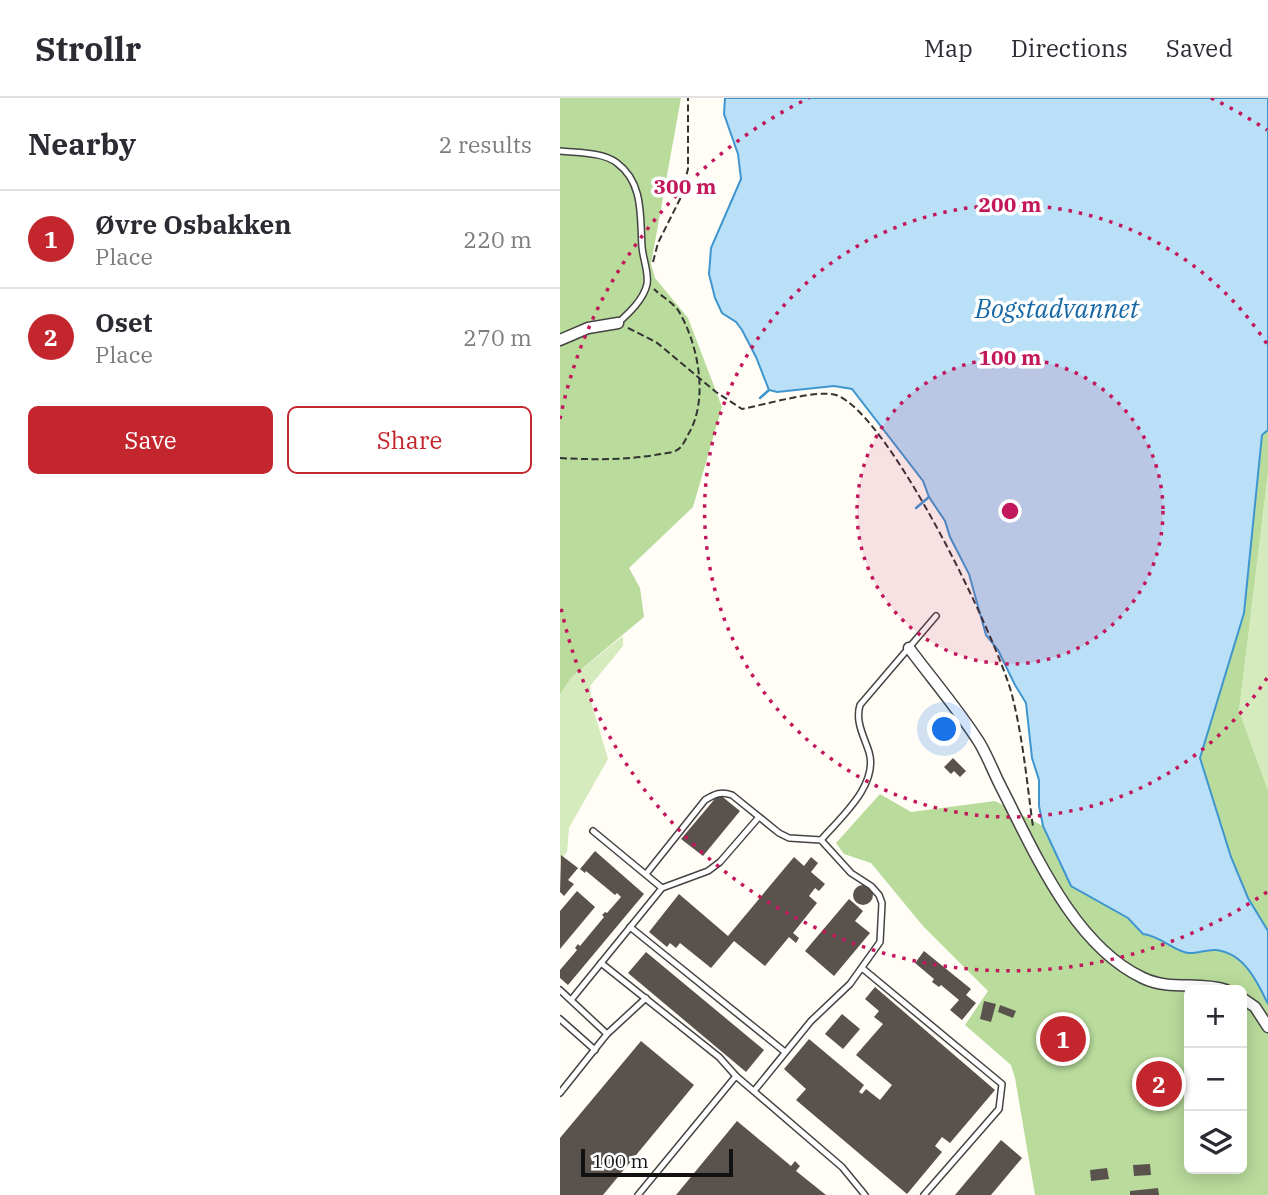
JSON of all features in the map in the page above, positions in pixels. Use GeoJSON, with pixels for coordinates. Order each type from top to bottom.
{"type":"FeatureCollection","features":[{"type":"Feature","properties":{"kind":"street"},"geometry":{"type":"LineString","coordinates":[[560,340],[588,328],[618,323]]}},
{"type":"Feature","properties":{"kind":"street"},"geometry":{"type":"LineString","coordinates":[[909,648],[979,743],[1038,859],[1065,904],[1093,940],[1121,966],[1146,980],[1184,986]]}},
{"type":"Feature","properties":{"kind":"street"},"geometry":{"type":"LineString","coordinates":[[1247,1001],[1255,1007],[1268,1027]]}},
{"type":"Feature","properties":{"kind":"lane"},"geometry":{"type":"LineString","coordinates":[[560,151],[598,155],[615,160],[627,172],[640,204],[642,249],[648,282],[641,297],[618,323]]}},
{"type":"Feature","properties":{"kind":"lane"},"geometry":{"type":"LineString","coordinates":[[821,841],[858,796],[870,773],[870,757],[857,717],[860,705],[936,616]]}},
{"type":"Feature","properties":{"kind":"lane"},"geometry":{"type":"LineString","coordinates":[[646,874],[705,800],[724,792],[732,795],[789,838],[821,841],[851,873],[871,886],[879,895],[882,903],[880,942],[850,984],[811,1021],[754,1091]]}},
{"type":"Feature","properties":{"kind":"lane"},"geometry":{"type":"LineString","coordinates":[[571,1000],[662,888],[714,867],[759,817]]}},
{"type":"Feature","properties":{"kind":"lane"},"geometry":{"type":"LineString","coordinates":[[593,831],[662,888]]}},
{"type":"Feature","properties":{"kind":"lane"},"geometry":{"type":"LineString","coordinates":[[631,927],[785,1052]]}},
{"type":"Feature","properties":{"kind":"lane"},"geometry":{"type":"LineString","coordinates":[[601,962],[719,1057],[736,1076],[842,1167],[865,1195]]}},
{"type":"Feature","properties":{"kind":"lane"},"geometry":{"type":"LineString","coordinates":[[862,968],[1002,1084],[999,1109],[925,1195]]}},
{"type":"Feature","properties":{"kind":"lane"},"geometry":{"type":"LineString","coordinates":[[560,990],[607,1034]]}},
{"type":"Feature","properties":{"kind":"lane"},"geometry":{"type":"LineString","coordinates":[[560,1093],[607,1034],[646,998]]}},
{"type":"Feature","properties":{"kind":"lane"},"geometry":{"type":"LineString","coordinates":[[560,1019],[595,1049]]}},
{"type":"Feature","properties":{"kind":"lane"},"geometry":{"type":"LineString","coordinates":[[638,1195],[736,1076]]}},
{"type":"Feature","properties":{"kind":"path"},"geometry":{"type":"LineString","coordinates":[[560,458],[637,458],[677,451],[693,426],[701,379],[686,325],[676,307],[648,282],[659,243],[681,197],[688,169],[688,98]]}},
{"type":"Feature","properties":{"kind":"path"},"geometry":{"type":"LineString","coordinates":[[618,323],[656,341],[742,409],[815,395],[836,395],[860,412],[890,449],[929,509],[1000,657],[1012,695],[1034,832]]}},
{"type":"Feature","properties":{"kind":"green space"},"geometry":{"type":"Polygon","coordinates":[[[560,98],[681,98],[651,264],[655,278],[688,318],[722,407],[693,507],[629,568],[640,588],[644,617],[572,677],[560,694],[560,98]]]}},
{"type":"Feature","properties":{"kind":"green space"},"geometry":{"type":"Polygon","coordinates":[[[1268,430],[1268,473],[1239,711],[1268,790],[1268,931],[1248,898],[1231,857],[1200,758],[1244,613],[1262,435],[1268,430]]]}},
{"type":"Feature","properties":{"kind":"green space"},"geometry":{"type":"Polygon","coordinates":[[[1268,473],[1268,790],[1239,711],[1268,473]]]}},
{"type":"Feature","properties":{"kind":"green space"},"geometry":{"type":"Polygon","coordinates":[[[623,636],[623,646],[590,686],[592,705],[608,759],[569,828],[567,852],[560,860],[560,694],[572,677],[623,636]]]}},
{"type":"Feature","properties":{"kind":"green space"},"geometry":{"type":"Polygon","coordinates":[[[880,794],[911,812],[995,801],[1043,826],[1071,886],[1128,918],[1143,934],[1182,952],[1216,950],[1226,952],[1242,962],[1268,1004],[1268,1195],[1035,1195],[1011,1065],[965,1025],[988,991],[923,926],[871,863],[844,854],[836,843],[880,794]]]}},
{"type":"Feature","properties":{"kind":"water","name":"Bogstadvannet"},"geometry":{"type":"Polygon","coordinates":[[[725,98],[1268,98],[1268,430],[1262,435],[1244,613],[1200,758],[1231,857],[1248,898],[1268,931],[1268,1004],[1248,970],[1234,956],[1216,950],[1182,952],[1143,934],[1128,918],[1071,886],[1043,826],[1039,806],[1039,780],[1032,758],[1026,703],[998,650],[986,635],[969,574],[923,481],[852,389],[834,386],[777,392],[769,390],[742,330],[736,322],[722,313],[709,274],[711,248],[741,179],[738,154],[724,114],[725,98]]]}},
{"type":"Feature","properties":{"kind":"building"},"geometry":{"type":"Polygon","coordinates":[[[953,758],[966,771],[960,777],[954,771],[951,774],[944,767],[953,758]]]}},
{"type":"Feature","properties":{"kind":"building"},"geometry":{"type":"Polygon","coordinates":[[[719,794],[740,811],[703,856],[681,839],[719,794]]]}},
{"type":"Feature","properties":{"kind":"building"},"geometry":{"type":"Polygon","coordinates":[[[595,851],[644,894],[568,985],[560,978],[560,970],[577,950],[575,948],[578,944],[580,946],[604,917],[602,915],[621,897],[580,869],[595,851]]]}},
{"type":"Feature","properties":{"kind":"building"},"geometry":{"type":"Polygon","coordinates":[[[561,855],[578,868],[568,880],[574,884],[564,896],[560,892],[561,855]]]}},
{"type":"Feature","properties":{"kind":"building"},"geometry":{"type":"Polygon","coordinates":[[[794,857],[804,866],[811,857],[818,863],[811,872],[825,884],[819,891],[815,888],[809,896],[817,903],[793,933],[799,938],[796,943],[789,937],[765,966],[734,941],[711,968],[680,943],[676,948],[670,943],[667,947],[649,932],[679,894],[728,936],[794,857]]]}},
{"type":"Feature","properties":{"kind":"building"},"geometry":{"type":"Polygon","coordinates":[[[863,885],[870,888],[873,895],[870,902],[863,905],[856,902],[853,895],[856,888],[863,885]]]}},
{"type":"Feature","properties":{"kind":"building"},"geometry":{"type":"Polygon","coordinates":[[[577,891],[595,907],[560,949],[560,911],[577,891]]]}},
{"type":"Feature","properties":{"kind":"building"},"geometry":{"type":"Polygon","coordinates":[[[849,899],[863,911],[855,921],[870,933],[834,976],[805,951],[849,899]]]}},
{"type":"Feature","properties":{"kind":"building"},"geometry":{"type":"Polygon","coordinates":[[[924,951],[971,989],[966,995],[976,1003],[962,1020],[950,1010],[959,1000],[941,985],[939,987],[932,982],[934,979],[915,963],[924,951]]]}},
{"type":"Feature","properties":{"kind":"building"},"geometry":{"type":"Polygon","coordinates":[[[646,952],[764,1050],[746,1072],[628,973],[646,952]]]}},
{"type":"Feature","properties":{"kind":"building"},"geometry":{"type":"Polygon","coordinates":[[[875,987],[995,1090],[950,1143],[942,1137],[935,1146],[942,1152],[907,1194],[796,1100],[806,1089],[784,1069],[809,1039],[864,1085],[859,1092],[862,1094],[866,1089],[880,1100],[892,1085],[856,1055],[883,1024],[874,1017],[879,1011],[865,999],[875,987]]]}},
{"type":"Feature","properties":{"kind":"building"},"geometry":{"type":"Polygon","coordinates":[[[984,1001],[996,1004],[991,1022],[980,1019],[984,1001]]]}},
{"type":"Feature","properties":{"kind":"building"},"geometry":{"type":"Polygon","coordinates":[[[1000,1005],[1016,1011],[1013,1018],[998,1012],[1000,1005]]]}},
{"type":"Feature","properties":{"kind":"building"},"geometry":{"type":"Polygon","coordinates":[[[842,1014],[860,1029],[843,1049],[825,1034],[842,1014]]]}},
{"type":"Feature","properties":{"kind":"building"},"geometry":{"type":"Polygon","coordinates":[[[1040,1026],[1090,1039],[1086,1052],[1042,1042],[1043,1040],[1037,1039],[1040,1026]]]}},
{"type":"Feature","properties":{"kind":"building"},"geometry":{"type":"Polygon","coordinates":[[[641,1041],[694,1085],[603,1195],[560,1195],[560,1138],[641,1041]]]}},
{"type":"Feature","properties":{"kind":"building"},"geometry":{"type":"Polygon","coordinates":[[[1164,1074],[1164,1078],[1169,1077],[1171,1089],[1148,1091],[1147,1080],[1153,1079],[1152,1076],[1164,1074]]]}},
{"type":"Feature","properties":{"kind":"building"},"geometry":{"type":"Polygon","coordinates":[[[737,1121],[791,1166],[795,1161],[800,1166],[796,1171],[826,1195],[676,1195],[737,1121]]]}},
{"type":"Feature","properties":{"kind":"building"},"geometry":{"type":"Polygon","coordinates":[[[1001,1140],[1022,1158],[991,1195],[955,1195],[1001,1140]]]}},
{"type":"Feature","properties":{"kind":"building"},"geometry":{"type":"Polygon","coordinates":[[[1150,1164],[1151,1175],[1134,1176],[1133,1165],[1150,1164]]]}},
{"type":"Feature","properties":{"kind":"building"},"geometry":{"type":"Polygon","coordinates":[[[1107,1168],[1109,1179],[1091,1181],[1090,1170],[1107,1168]]]}},
{"type":"Feature","properties":{"kind":"building"},"geometry":{"type":"Polygon","coordinates":[[[1158,1188],[1159,1195],[1130,1195],[1130,1191],[1158,1188]]]}},
{"type":"Feature","properties":{"kind":"waterway"},"geometry":{"type":"LineString","coordinates":[[760,398],[769,390]]}},
{"type":"Feature","properties":{"kind":"waterway"},"geometry":{"type":"LineString","coordinates":[[916,508],[929,497]]}},
{"type":"Feature","properties":{"kind":"place","name":"Øvre Osbakken"},"geometry":{"type":"Point","coordinates":[1063,1039]}},
{"type":"Feature","properties":{"kind":"place","name":"Oset"},"geometry":{"type":"Point","coordinates":[1159,1084]}}]}
